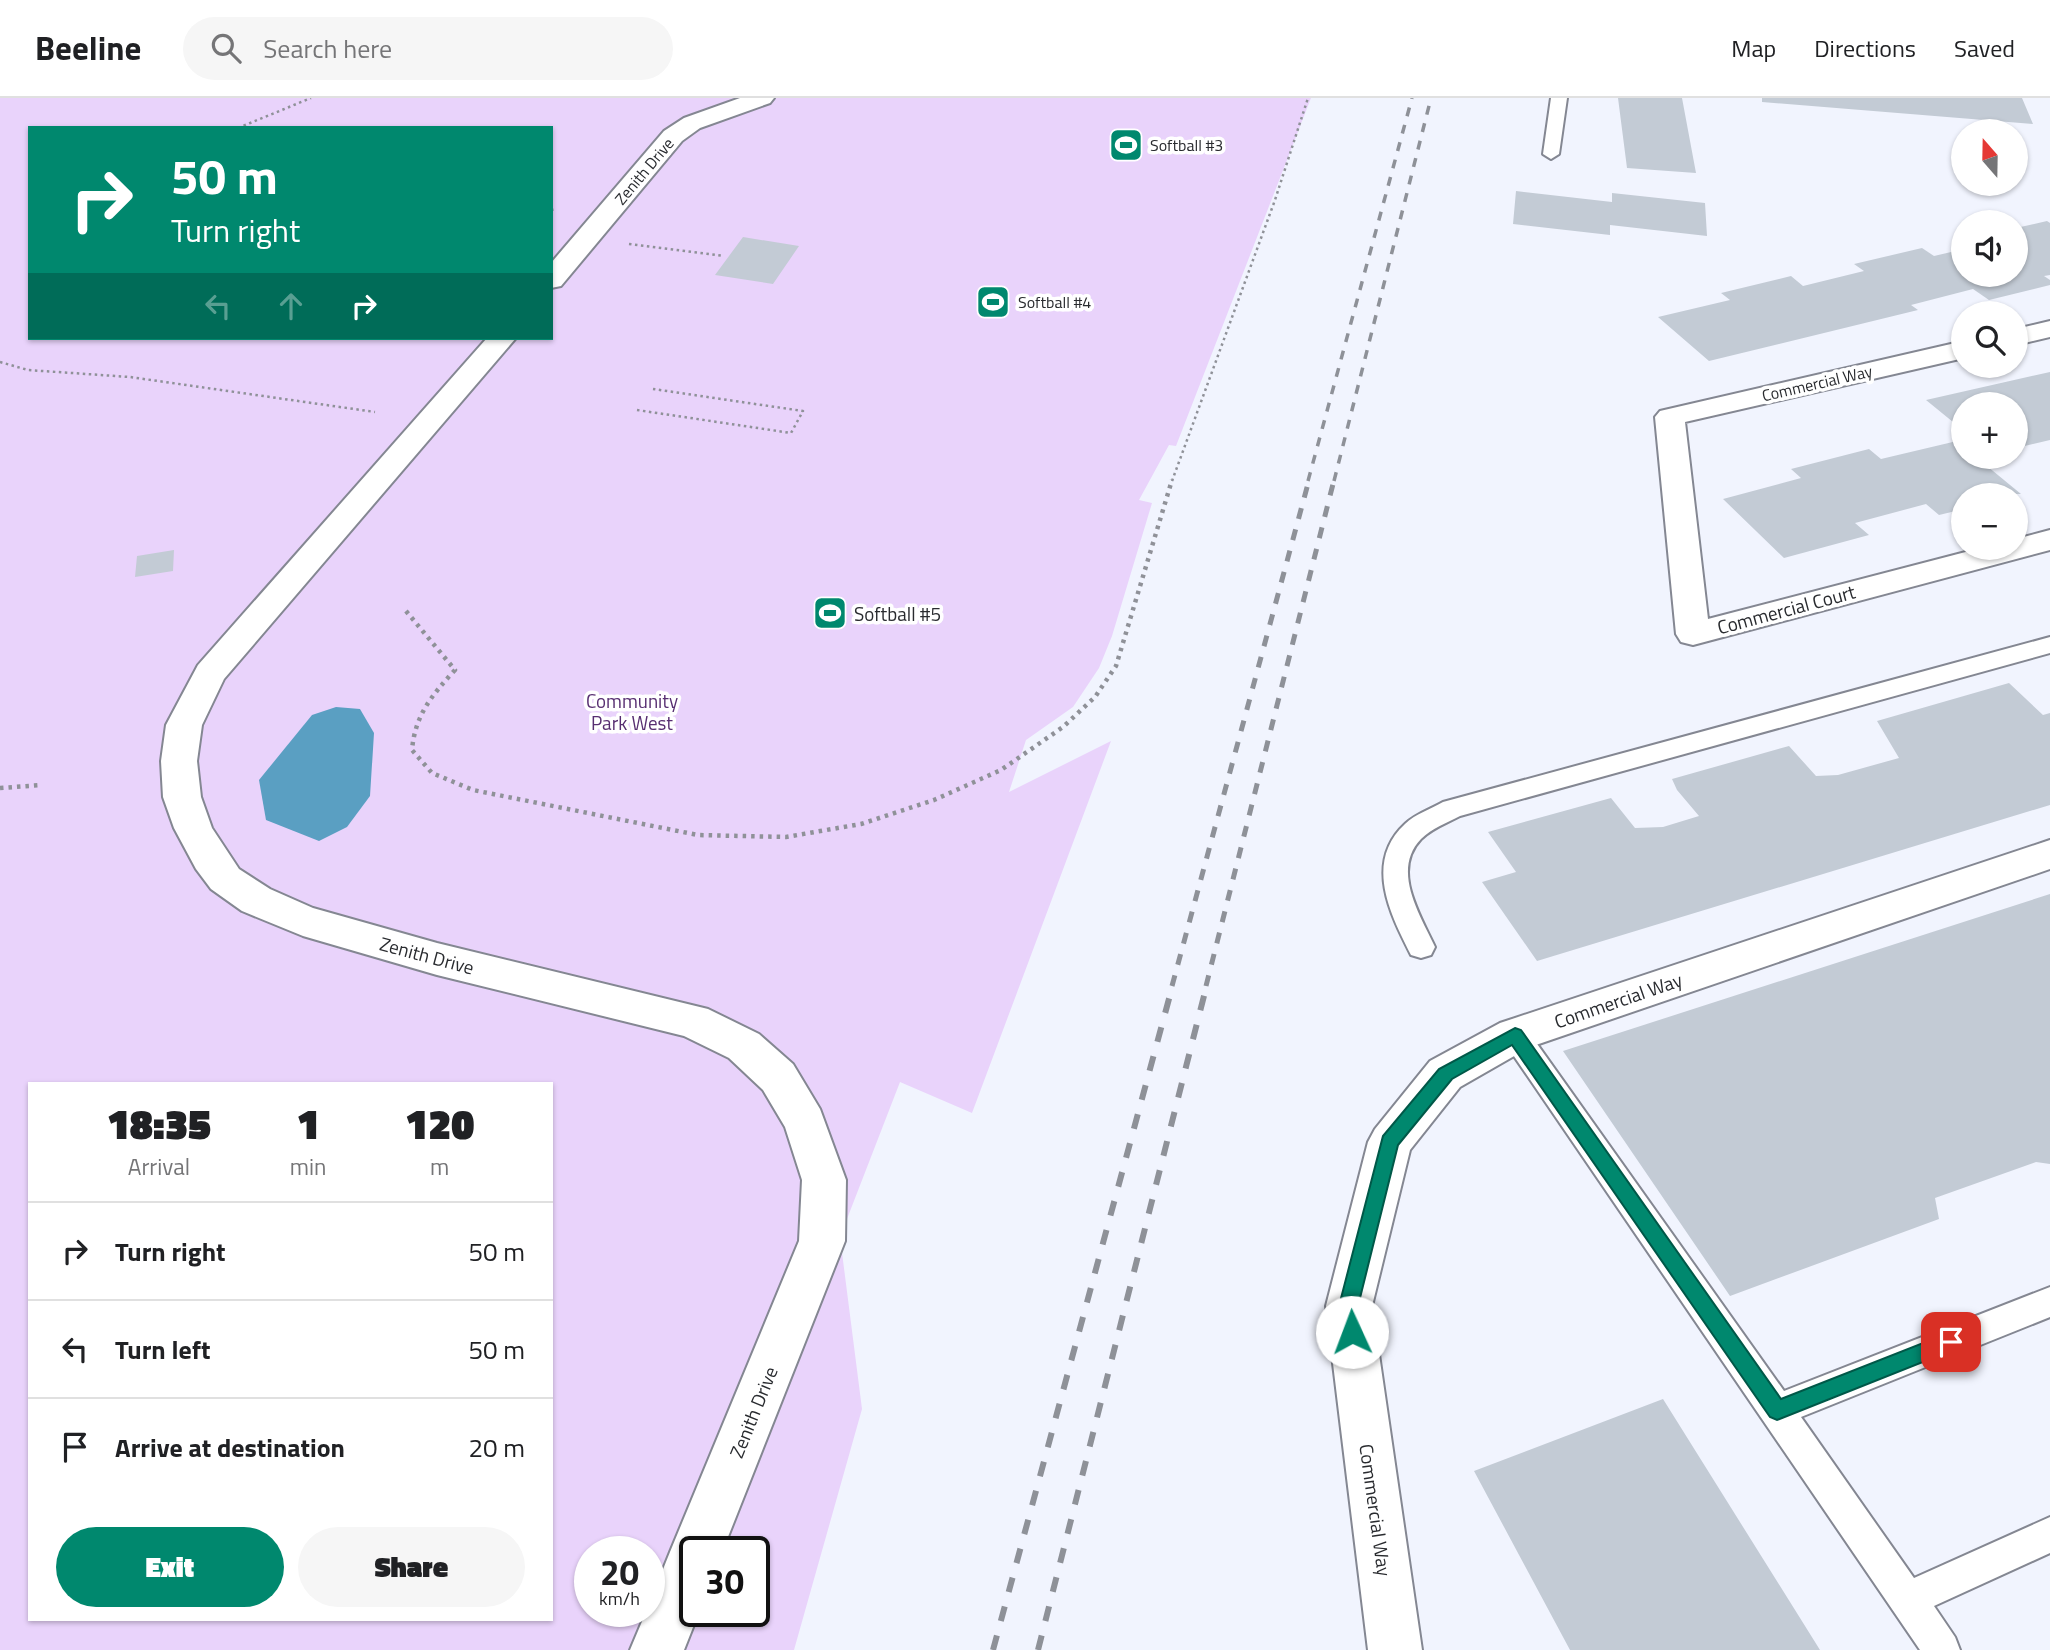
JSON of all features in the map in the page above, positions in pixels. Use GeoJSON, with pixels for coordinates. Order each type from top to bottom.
{"type":"FeatureCollection","features":[{"type":"Feature","properties":{"kind":"street","name":"Zenith Drive"},"geometry":{"type":"LineString","coordinates":[[553,279],[673,136],[692,123],[762,98]]}},
{"type":"Feature","properties":{"kind":"street"},"geometry":{"type":"LineString","coordinates":[[2028,334],[2050,329]]}},
{"type":"Feature","properties":{"kind":"street","name":"Zenith Drive"},"geometry":{"type":"LineString","coordinates":[[500,340],[210,673],[184,725],[179,761],[182,797],[192,828],[209,859],[225,879],[256,900],[303,921],[425,956],[693,1021],[744,1046],[778,1077],[805,1122],[824,1180],[822,1241],[703,1536]]}},
{"type":"Feature","properties":{"kind":"street","name":"Commercial Way"},"geometry":{"type":"LineString","coordinates":[[1670,417],[1951,352]]}},
{"type":"Feature","properties":{"kind":"street","name":"Commercial Court"},"geometry":{"type":"LineString","coordinates":[[1670,417],[1693,634],[2050,540]]}},
{"type":"Feature","properties":{"kind":"street","name":"Commercial Way"},"geometry":{"type":"LineString","coordinates":[[1395,1650],[1349,1306],[1390,1142],[1446,1074],[1515,1035],[2050,854]]}},
{"type":"Feature","properties":{"kind":"street","name":"Zenith Drive"},"geometry":{"type":"LineString","coordinates":[[657,1650],[679,1596]]}},
{"type":"Feature","properties":{"kind":"lane"},"geometry":{"type":"LineString","coordinates":[[1551,154],[1559,98]]}},
{"type":"Feature","properties":{"kind":"lane"},"geometry":{"type":"LineString","coordinates":[[1421,947],[1395,890],[1396,853],[1414,830],[1452,809],[2050,645]]}},
{"type":"Feature","properties":{"kind":"lane"},"geometry":{"type":"LineString","coordinates":[[1515,1035],[1942,1650]]}},
{"type":"Feature","properties":{"kind":"lane"},"geometry":{"type":"LineString","coordinates":[[1777,1410],[2050,1302]]}},
{"type":"Feature","properties":{"kind":"lane"},"geometry":{"type":"LineString","coordinates":[[1907,1600],[2050,1535]]}},
{"type":"Feature","properties":{"kind":"path"},"geometry":{"type":"LineString","coordinates":[[243,126],[311,98]]}},
{"type":"Feature","properties":{"kind":"path"},"geometry":{"type":"LineString","coordinates":[[406,611],[455,670],[419,712],[412,730],[412,750],[432,773],[473,790],[698,835],[786,837],[861,824],[934,800],[1001,770],[1063,727],[1095,697],[1116,666],[1173,477],[1275,200],[1308,98]]}},
{"type":"Feature","properties":{"kind":"path"},"geometry":{"type":"LineString","coordinates":[[618,243],[724,256]]}},
{"type":"Feature","properties":{"kind":"path"},"geometry":{"type":"LineString","coordinates":[[0,362],[29,370],[130,377],[375,412]]}},
{"type":"Feature","properties":{"kind":"path"},"geometry":{"type":"LineString","coordinates":[[637,410],[791,433],[803,411],[653,389]]}},
{"type":"Feature","properties":{"kind":"path"},"geometry":{"type":"LineString","coordinates":[[0,788],[43,785]]}},
{"type":"Feature","properties":{"kind":"green space","name":"Community Park West"},"geometry":{"type":"Polygon","coordinates":[[[0,98],[1311,98],[1176,446],[1169,445],[1139,500],[1152,503],[1112,636],[1099,668],[1073,707],[1026,740],[1009,792],[1111,741],[972,1113],[900,1082],[840,1237],[862,1409],[794,1650],[0,1650],[0,98]]]}},
{"type":"Feature","properties":{"kind":"water"},"geometry":{"type":"Polygon","coordinates":[[[336,707],[360,709],[374,733],[370,796],[347,827],[319,841],[266,820],[259,780],[312,715],[336,707]]]}},
{"type":"Feature","properties":{"kind":"building"},"geometry":{"type":"Polygon","coordinates":[[[1618,98],[1682,98],[1696,173],[1627,168],[1618,98]]]}},
{"type":"Feature","properties":{"kind":"building"},"geometry":{"type":"Polygon","coordinates":[[[1762,98],[2022,98],[2033,124],[2028,124],[2028,119],[1971,119],[1762,102],[1762,98]]]}},
{"type":"Feature","properties":{"kind":"building"},"geometry":{"type":"Polygon","coordinates":[[[1516,191],[1612,202],[1612,193],[1705,203],[1707,236],[1610,225],[1610,235],[1513,224],[1516,191]]]}},
{"type":"Feature","properties":{"kind":"building"},"geometry":{"type":"Polygon","coordinates":[[[2047,221],[2050,223],[2050,275],[2044,276],[2050,280],[2050,285],[1989,300],[1973,289],[1911,305],[1918,310],[1709,361],[1658,317],[1730,300],[1721,293],[1791,276],[1803,286],[1864,271],[1854,264],[1922,248],[1934,256],[1951,252],[1951,287],[2028,287],[2028,225],[2047,221]]]}},
{"type":"Feature","properties":{"kind":"building"},"geometry":{"type":"Polygon","coordinates":[[[743,237],[799,246],[773,284],[715,275],[743,237]]]}},
{"type":"Feature","properties":{"kind":"building"},"geometry":{"type":"Polygon","coordinates":[[[2050,372],[2050,440],[2028,445],[2028,392],[1961,392],[2028,378],[2050,372]]]}},
{"type":"Feature","properties":{"kind":"building"},"geometry":{"type":"Polygon","coordinates":[[[1951,394],[1951,420],[1926,400],[1951,394]]]}},
{"type":"Feature","properties":{"kind":"building"},"geometry":{"type":"Polygon","coordinates":[[[1951,442],[1951,469],[1991,469],[2008,483],[1951,483],[1951,512],[1939,515],[1926,504],[1855,523],[1869,535],[1784,558],[1723,499],[1801,478],[1791,469],[1869,449],[1881,459],[1951,442]]]}},
{"type":"Feature","properties":{"kind":"building"},"geometry":{"type":"Polygon","coordinates":[[[174,550],[173,571],[135,577],[137,556],[174,550]]]}},
{"type":"Feature","properties":{"kind":"building"},"geometry":{"type":"Polygon","coordinates":[[[2009,683],[2043,715],[2050,713],[2050,805],[1537,961],[1482,882],[1516,872],[1488,832],[1611,798],[1635,828],[1663,827],[1699,816],[1677,790],[1672,779],[1789,746],[1816,776],[1838,775],[1899,758],[1877,721],[2009,683]]]}},
{"type":"Feature","properties":{"kind":"building"},"geometry":{"type":"Polygon","coordinates":[[[2050,894],[2050,1164],[2036,1162],[1935,1198],[1939,1219],[1730,1296],[1563,1051],[2050,894]]]}},
{"type":"Feature","properties":{"kind":"building"},"geometry":{"type":"Polygon","coordinates":[[[1663,1399],[1820,1650],[1570,1650],[1474,1471],[1663,1399]]]}},
{"type":"Feature","properties":{"kind":"railway"},"geometry":{"type":"LineString","coordinates":[[1308,481],[1412,98]]}},
{"type":"Feature","properties":{"kind":"railway"},"geometry":{"type":"LineString","coordinates":[[1334,481],[1431,98]]}},
{"type":"Feature","properties":{"kind":"railway"},"geometry":{"type":"LineString","coordinates":[[1172,986],[1309,480]]}},
{"type":"Feature","properties":{"kind":"railway"},"geometry":{"type":"LineString","coordinates":[[1206,986],[1334,480]]}},
{"type":"Feature","properties":{"kind":"railway"},"geometry":{"type":"LineString","coordinates":[[993,1650],[1173,984]]}},
{"type":"Feature","properties":{"kind":"railway"},"geometry":{"type":"LineString","coordinates":[[1038,1650],[1207,984]]}},
{"type":"Feature","properties":{"kind":"place","name":"Softball #3"},"geometry":{"type":"Point","coordinates":[1126,145]}},
{"type":"Feature","properties":{"kind":"place","name":"Softball #4"},"geometry":{"type":"Point","coordinates":[993,302]}},
{"type":"Feature","properties":{"kind":"place","name":"Softball #5"},"geometry":{"type":"Point","coordinates":[830,613]}},
{"type":"Feature","properties":{"kind":"route"},"geometry":{"type":"LineString","coordinates":[[1352,1332],[1349,1306],[1390,1142],[1446,1074],[1515,1035],[1777,1410],[1951,1342]]}}]}
